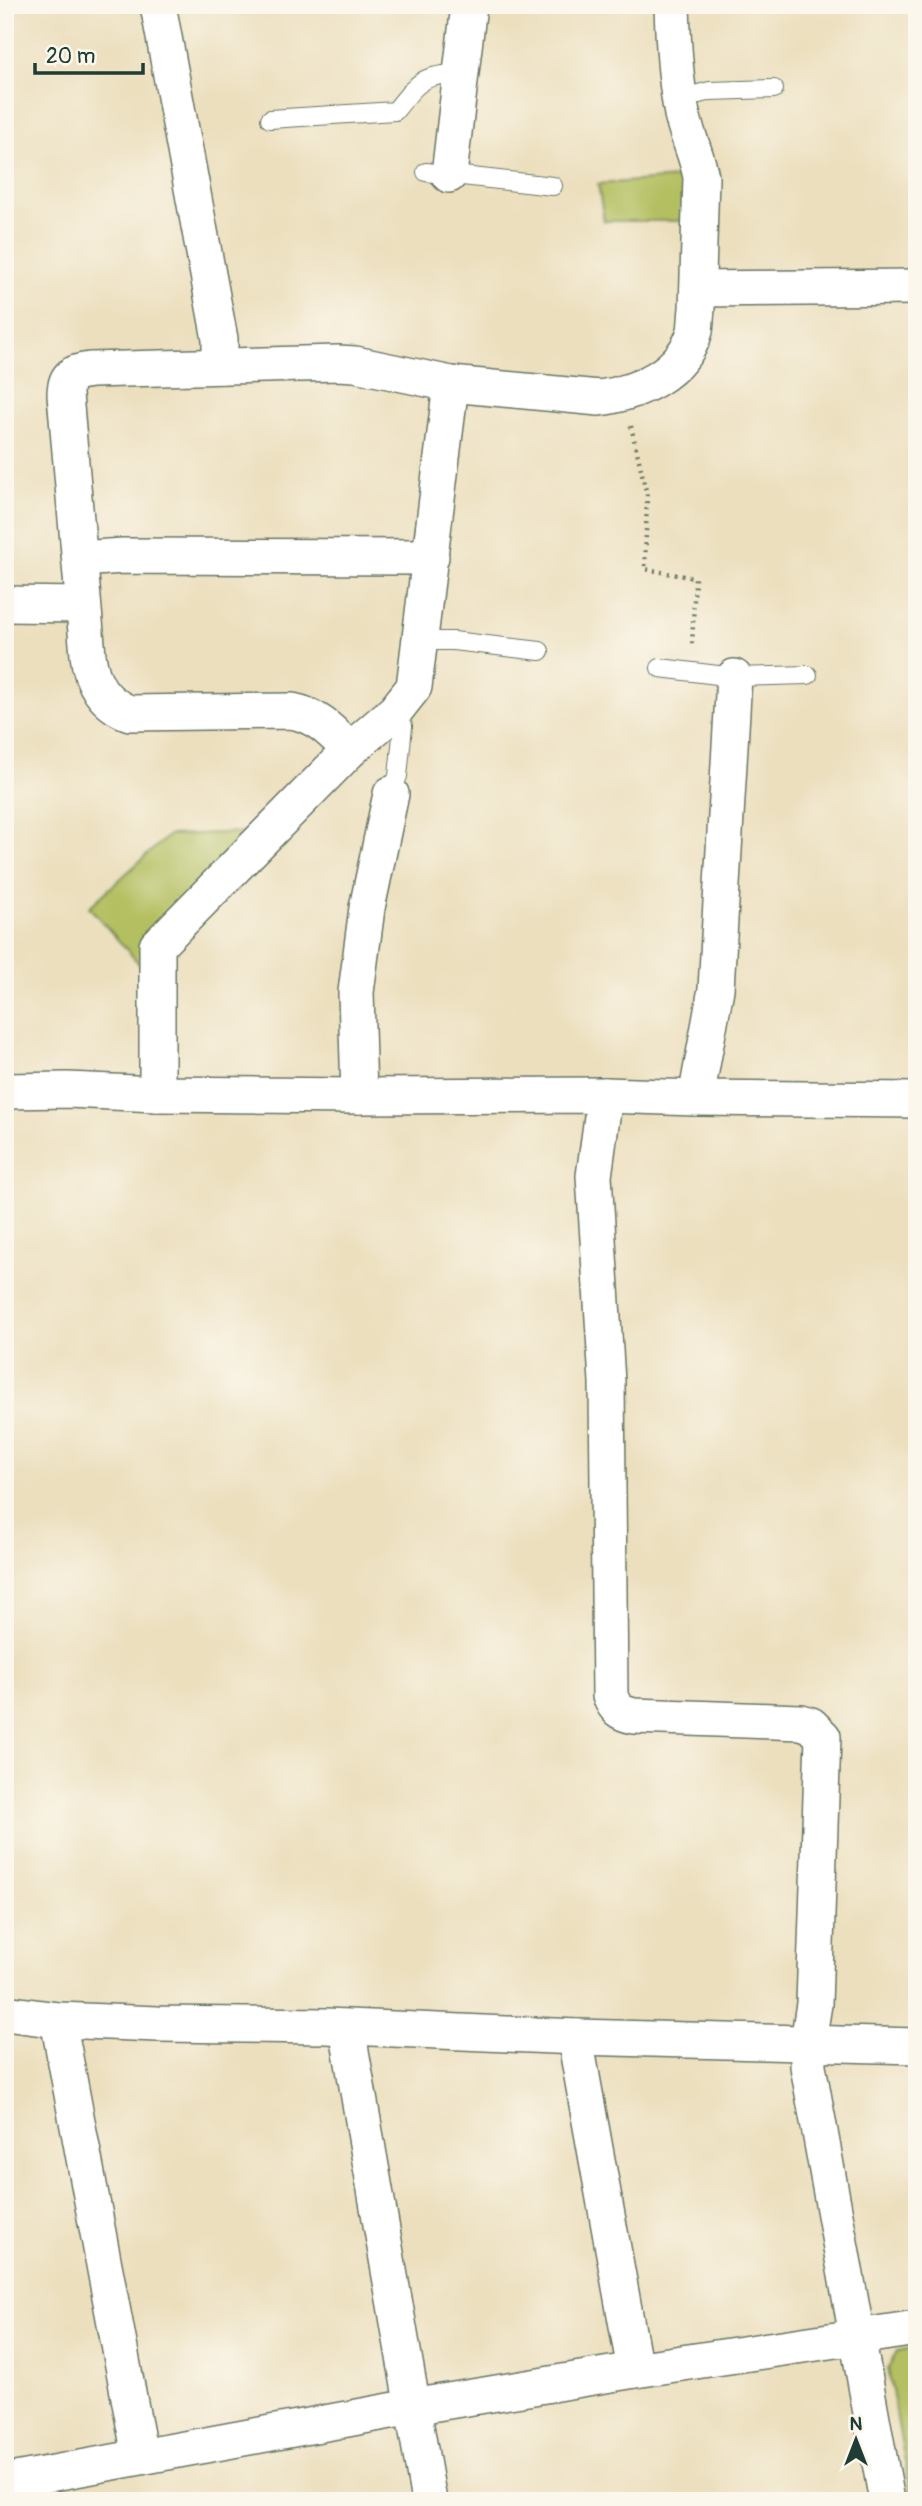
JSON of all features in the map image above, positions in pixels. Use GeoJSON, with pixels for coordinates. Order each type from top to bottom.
{"type":"FeatureCollection","features":[{"type":"Feature","properties":{"kind":"street"},"geometry":{"type":"LineString","coordinates":[[158,5],[220,339],[220,366]]}},
{"type":"Feature","properties":{"kind":"street"},"geometry":{"type":"LineString","coordinates":[[438,173],[462,74],[469,5]]}},
{"type":"Feature","properties":{"kind":"street"},"geometry":{"type":"LineString","coordinates":[[351,750],[323,723],[303,713],[142,714],[120,709],[102,692],[90,673],[65,385],[69,376],[77,371],[355,364],[451,384],[599,398],[623,395],[651,383],[684,355],[695,331],[698,289],[701,177],[698,159],[688,138],[680,99],[672,5]]}},
{"type":"Feature","properties":{"kind":"street"},"geometry":{"type":"LineString","coordinates":[[698,289],[917,288]]}},
{"type":"Feature","properties":{"kind":"street"},"geometry":{"type":"LineString","coordinates":[[157,1094],[157,946],[351,750],[395,711],[414,687],[451,384]]}},
{"type":"Feature","properties":{"kind":"street"},"geometry":{"type":"LineString","coordinates":[[80,559],[122,556],[431,557]]}},
{"type":"Feature","properties":{"kind":"street"},"geometry":{"type":"LineString","coordinates":[[5,604],[83,606]]}},
{"type":"Feature","properties":{"kind":"street"},"geometry":{"type":"LineString","coordinates":[[696,1098],[716,989],[734,677]]}},
{"type":"Feature","properties":{"kind":"street"},"geometry":{"type":"LineString","coordinates":[[359,1097],[356,992],[367,908],[391,794]]}},
{"type":"Feature","properties":{"kind":"street"},"geometry":{"type":"LineString","coordinates":[[5,1091],[359,1097],[605,1095],[917,1100]]}},
{"type":"Feature","properties":{"kind":"street"},"geometry":{"type":"LineString","coordinates":[[605,1095],[594,1176],[607,1382],[610,1696],[614,1707],[622,1713],[634,1716],[801,1722],[811,1725],[823,1737],[814,2004],[808,2042],[808,2066],[887,2501]]}},
{"type":"Feature","properties":{"kind":"street"},"geometry":{"type":"LineString","coordinates":[[5,2013],[58,2020],[917,2046]]}},
{"type":"Feature","properties":{"kind":"street"},"geometry":{"type":"LineString","coordinates":[[58,2020],[140,2456]]}},
{"type":"Feature","properties":{"kind":"street"},"geometry":{"type":"LineString","coordinates":[[346,2028],[429,2501]]}},
{"type":"Feature","properties":{"kind":"street"},"geometry":{"type":"LineString","coordinates":[[577,2037],[579,2062],[635,2370]]}},
{"type":"Feature","properties":{"kind":"street"},"geometry":{"type":"LineString","coordinates":[[5,2482],[412,2407],[917,2328]]}},
{"type":"Feature","properties":{"kind":"lane"},"geometry":{"type":"LineString","coordinates":[[270,119],[395,111],[420,80],[440,74],[462,74]]}},
{"type":"Feature","properties":{"kind":"lane"},"geometry":{"type":"LineString","coordinates":[[680,99],[710,91],[775,89]]}},
{"type":"Feature","properties":{"kind":"lane"},"geometry":{"type":"LineString","coordinates":[[438,173],[553,186]]}},
{"type":"Feature","properties":{"kind":"lane"},"geometry":{"type":"LineString","coordinates":[[419,641],[453,640],[540,651]]}},
{"type":"Feature","properties":{"kind":"lane"},"geometry":{"type":"LineString","coordinates":[[660,668],[734,677],[808,675]]}},
{"type":"Feature","properties":{"kind":"lane"},"geometry":{"type":"LineString","coordinates":[[391,794],[398,776],[403,726],[395,711]]}},
{"type":"Feature","properties":{"kind":"path"},"geometry":{"type":"LineString","coordinates":[[623,395],[647,495],[645,569],[695,578],[690,672]]}},
{"type":"Feature","properties":{"kind":"green space"},"geometry":{"type":"Polygon","coordinates":[[[689,177],[691,221],[604,221],[598,184],[689,177]]]}},
{"type":"Feature","properties":{"kind":"green space"},"geometry":{"type":"Polygon","coordinates":[[[247,832],[148,974],[89,907],[169,835],[247,832]]]}},
{"type":"Feature","properties":{"kind":"green space"},"geometry":{"type":"Polygon","coordinates":[[[917,2347],[917,2501],[912,2501],[888,2369],[897,2351],[917,2347]]]}}]}
